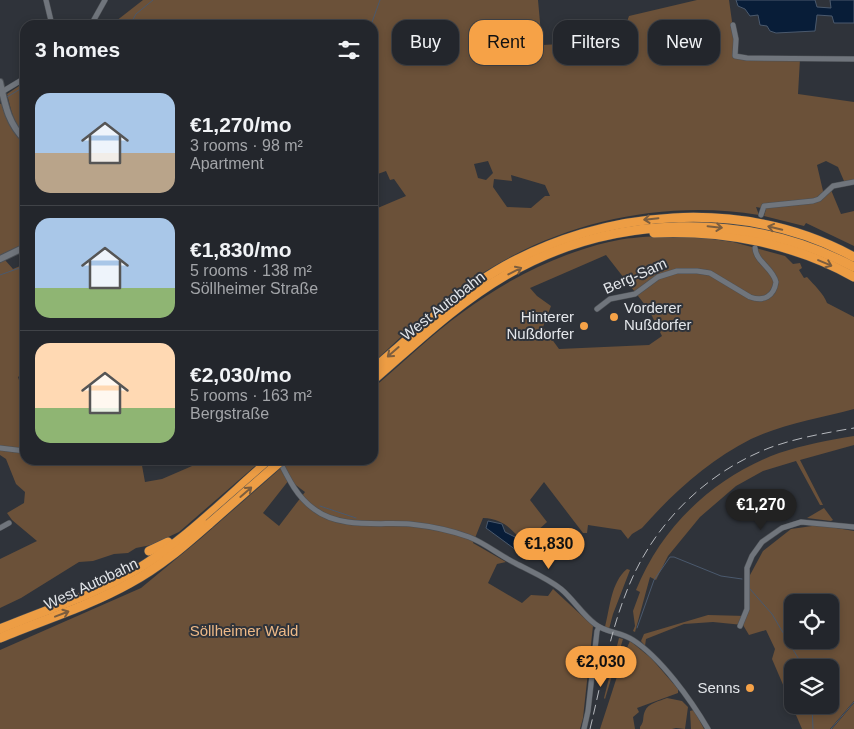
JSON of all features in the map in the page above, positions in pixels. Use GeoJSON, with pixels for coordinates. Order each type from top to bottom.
{"type":"FeatureCollection","features":[{"type":"Feature","properties":{"kind":"highway","name":"West Autobahn"},"geometry":{"type":"LineString","coordinates":[[378,365],[460,295],[495,271],[528,254],[564,239],[598,228],[633,221],[668,218],[699,217],[737,220],[796,233],[853,256]]}},
{"type":"Feature","properties":{"kind":"highway","name":"West Autobahn"},"geometry":{"type":"LineString","coordinates":[[378,376],[445,317],[505,276],[562,249],[601,237],[668,226],[708,226],[742,230],[807,246],[854,267]]}},
{"type":"Feature","properties":{"kind":"highway"},"geometry":{"type":"LineString","coordinates":[[632,231],[648,234],[693,234],[727,237],[773,249],[795,256],[803,261]]}},
{"type":"Feature","properties":{"kind":"highway"},"geometry":{"type":"LineString","coordinates":[[758,245],[800,253],[854,276]]}},
{"type":"Feature","properties":{"kind":"highway"},"geometry":{"type":"LineString","coordinates":[[207,521],[265,465]]}},
{"type":"Feature","properties":{"kind":"highway"},"geometry":{"type":"LineString","coordinates":[[207,521],[275,465]]}},
{"type":"Feature","properties":{"kind":"highway","name":"West Autobahn"},"geometry":{"type":"LineString","coordinates":[[0,629],[90,593],[123,577],[155,558],[188,531],[207,521]]}},
{"type":"Feature","properties":{"kind":"highway","name":"West Autobahn"},"geometry":{"type":"LineString","coordinates":[[0,638],[98,599],[130,584],[161,564],[207,521]]}},
{"type":"Feature","properties":{"kind":"highway"},"geometry":{"type":"LineString","coordinates":[[149,551],[188,531]]}},
{"type":"Feature","properties":{"kind":"street"},"geometry":{"type":"LineString","coordinates":[[46,0],[51,20]]}},
{"type":"Feature","properties":{"kind":"street"},"geometry":{"type":"LineString","coordinates":[[94,20],[105,0]]}},
{"type":"Feature","properties":{"kind":"street"},"geometry":{"type":"LineString","coordinates":[[733,25],[736,39],[735,56],[747,58],[854,59]]}},
{"type":"Feature","properties":{"kind":"street"},"geometry":{"type":"LineString","coordinates":[[2,93],[20,81]]}},
{"type":"Feature","properties":{"kind":"street"},"geometry":{"type":"LineString","coordinates":[[0,82],[12,125],[20,134]]}},
{"type":"Feature","properties":{"kind":"street"},"geometry":{"type":"LineString","coordinates":[[761,214],[764,206],[813,201],[819,199],[833,186],[854,182]]}},
{"type":"Feature","properties":{"kind":"street","name":"Berg-Sam"},"geometry":{"type":"LineString","coordinates":[[597,309],[610,299],[634,294],[650,281],[665,273],[684,270],[710,273],[750,297],[766,298],[773,292],[776,282],[772,272],[758,258],[758,245]]}},
{"type":"Feature","properties":{"kind":"street"},"geometry":{"type":"LineString","coordinates":[[0,259],[20,249]]}},
{"type":"Feature","properties":{"kind":"street"},"geometry":{"type":"LineString","coordinates":[[0,448],[20,450]]}},
{"type":"Feature","properties":{"kind":"street"},"geometry":{"type":"LineString","coordinates":[[283,465],[290,481],[301,497],[314,510],[324,515],[338,520],[363,523],[429,526],[473,539],[561,588],[599,627],[629,637],[653,657],[696,708],[708,729]]}},
{"type":"Feature","properties":{"kind":"street"},"geometry":{"type":"LineString","coordinates":[[740,626],[747,609],[748,568],[752,556],[762,542],[782,528],[801,522],[854,527]]}},
{"type":"Feature","properties":{"kind":"street"},"geometry":{"type":"LineString","coordinates":[[0,528],[9,523]]}},
{"type":"Feature","properties":{"kind":"street"},"geometry":{"type":"LineString","coordinates":[[584,729],[599,627]]}},
{"type":"Feature","properties":{"kind":"green space"},"geometry":{"type":"Polygon","coordinates":[[[143,0],[538,0],[540,20],[469,20],[469,65],[543,65],[543,45],[553,44],[553,65],[638,65],[638,20],[628,20],[629,16],[697,0],[729,0],[735,43],[734,57],[800,59],[798,94],[854,102],[854,183],[844,181],[838,167],[826,161],[817,165],[823,191],[831,190],[841,214],[854,211],[854,246],[806,223],[804,226],[764,216],[766,209],[756,207],[759,215],[689,210],[620,218],[586,226],[553,237],[521,251],[475,278],[444,300],[378,358],[378,208],[406,196],[394,179],[390,180],[386,171],[378,174],[378,20],[117,20],[143,0]],[[488,161],[474,164],[478,178],[486,180],[493,173],[488,161]],[[511,175],[512,181],[494,179],[493,187],[507,207],[531,208],[545,196],[550,196],[545,185],[511,175]]]}},
{"type":"Feature","properties":{"kind":"green space"},"geometry":{"type":"Polygon","coordinates":[[[20,85],[20,128],[15,121],[7,94],[20,85]]]}},
{"type":"Feature","properties":{"kind":"green space"},"geometry":{"type":"Polygon","coordinates":[[[2,103],[10,125],[20,137],[20,246],[0,256],[0,104],[2,103]]]}},
{"type":"Feature","properties":{"kind":"green space","name":"Söllheimer Wald"},"geometry":{"type":"Polygon","coordinates":[[[658,236],[705,238],[733,242],[785,256],[793,264],[800,263],[802,268],[799,270],[804,278],[807,277],[827,303],[854,317],[854,409],[776,429],[736,447],[692,478],[642,528],[628,539],[621,530],[588,525],[587,533],[583,533],[544,482],[530,500],[547,522],[524,543],[511,529],[502,523],[483,518],[473,543],[506,562],[497,564],[488,583],[522,603],[531,595],[548,596],[553,589],[593,626],[583,718],[580,729],[0,729],[0,650],[141,588],[284,465],[378,465],[378,384],[451,321],[479,300],[514,279],[570,254],[609,242],[658,236]],[[606,255],[530,288],[537,296],[551,306],[543,327],[559,349],[649,345],[662,336],[649,310],[606,255]],[[289,480],[263,513],[279,526],[305,492],[289,480]]]}},
{"type":"Feature","properties":{"kind":"green space"},"geometry":{"type":"Polygon","coordinates":[[[5,260],[13,269],[20,266],[20,375],[18,377],[20,383],[20,465],[142,465],[145,482],[162,479],[194,465],[256,465],[179,532],[151,545],[136,548],[128,553],[114,554],[93,561],[79,562],[21,598],[0,608],[0,559],[37,541],[12,520],[7,513],[24,503],[25,492],[16,484],[6,459],[0,455],[0,261],[5,260]]]}},
{"type":"Feature","properties":{"kind":"green space"},"geometry":{"type":"Polygon","coordinates":[[[854,436],[854,445],[800,460],[823,505],[820,505],[796,461],[763,471],[736,486],[700,517],[668,556],[656,580],[650,577],[635,632],[633,631],[635,626],[633,611],[640,592],[636,590],[647,567],[660,545],[676,525],[712,490],[755,463],[779,453],[854,436]]]}},
{"type":"Feature","properties":{"kind":"green space"},"geometry":{"type":"Polygon","coordinates":[[[824,508],[833,520],[807,518],[824,508]]]}},
{"type":"Feature","properties":{"kind":"green space"},"geometry":{"type":"Polygon","coordinates":[[[819,525],[854,531],[854,701],[830,729],[802,729],[796,714],[839,714],[839,659],[784,659],[784,687],[772,659],[775,649],[766,630],[749,635],[743,625],[713,622],[684,624],[646,639],[645,646],[641,641],[644,634],[708,615],[746,616],[749,609],[750,575],[763,551],[791,529],[819,525]]]}},
{"type":"Feature","properties":{"kind":"green space"},"geometry":{"type":"Polygon","coordinates":[[[627,569],[630,570],[609,629],[605,627],[614,588],[627,569]]]}},
{"type":"Feature","properties":{"kind":"green space"},"geometry":{"type":"Polygon","coordinates":[[[619,638],[623,639],[605,699],[604,698],[619,638]]]}},
{"type":"Feature","properties":{"kind":"green space"},"geometry":{"type":"Polygon","coordinates":[[[630,641],[651,658],[678,689],[678,693],[637,708],[639,712],[633,717],[635,729],[600,729],[625,652],[630,641]]]}},
{"type":"Feature","properties":{"kind":"green space"},"geometry":{"type":"Polygon","coordinates":[[[667,698],[682,701],[688,707],[685,729],[640,729],[647,708],[651,704],[667,698]]]}},
{"type":"Feature","properties":{"kind":"green space"},"geometry":{"type":"Polygon","coordinates":[[[854,703],[854,729],[832,729],[854,703]]]}},
{"type":"Feature","properties":{"kind":"green space"},"geometry":{"type":"Polygon","coordinates":[[[694,710],[704,729],[691,729],[690,711],[694,710]]]}},
{"type":"Feature","properties":{"kind":"water"},"geometry":{"type":"Polygon","coordinates":[[[736,0],[815,0],[817,7],[831,8],[830,0],[854,0],[854,23],[834,23],[832,16],[817,15],[815,31],[776,33],[770,31],[767,26],[760,25],[758,15],[750,16],[745,9],[738,6],[736,0]]]}},
{"type":"Feature","properties":{"kind":"water"},"geometry":{"type":"Polygon","coordinates":[[[488,521],[502,524],[505,532],[515,537],[521,544],[516,550],[486,528],[488,521]]]}},
{"type":"Feature","properties":{"kind":"waterway"},"geometry":{"type":"LineString","coordinates":[[133,20],[136,14],[153,0]]}},
{"type":"Feature","properties":{"kind":"waterway"},"geometry":{"type":"LineString","coordinates":[[373,20],[380,0]]}},
{"type":"Feature","properties":{"kind":"waterway"},"geometry":{"type":"LineString","coordinates":[[7,97],[20,89]]}},
{"type":"Feature","properties":{"kind":"waterway"},"geometry":{"type":"LineString","coordinates":[[0,275],[20,268]]}},
{"type":"Feature","properties":{"kind":"waterway"},"geometry":{"type":"LineString","coordinates":[[320,506],[356,518]]}},
{"type":"Feature","properties":{"kind":"waterway"},"geometry":{"type":"LineString","coordinates":[[637,628],[654,580],[670,557],[721,576],[742,579]]}},
{"type":"Feature","properties":{"kind":"waterway"},"geometry":{"type":"LineString","coordinates":[[750,589],[772,614],[799,659]]}},
{"type":"Feature","properties":{"kind":"waterway"},"geometry":{"type":"LineString","coordinates":[[831,729],[854,702]]}},
{"type":"Feature","properties":{"kind":"waterway"},"geometry":{"type":"LineString","coordinates":[[812,714],[813,729]]}},
{"type":"Feature","properties":{"kind":"railway"},"geometry":{"type":"LineString","coordinates":[[590,729],[620,609],[637,569],[665,525],[701,488],[722,472],[745,459],[790,441],[854,428]]}},
{"type":"Feature","properties":{"kind":"place","name":"Vorderer Nußdorfer"},"geometry":{"type":"Point","coordinates":[614,317]}},
{"type":"Feature","properties":{"kind":"place","name":"Hinterer Nußdorfer"},"geometry":{"type":"Point","coordinates":[584,326]}},
{"type":"Feature","properties":{"kind":"place","name":"Senns"},"geometry":{"type":"Point","coordinates":[750,688]}}]}
